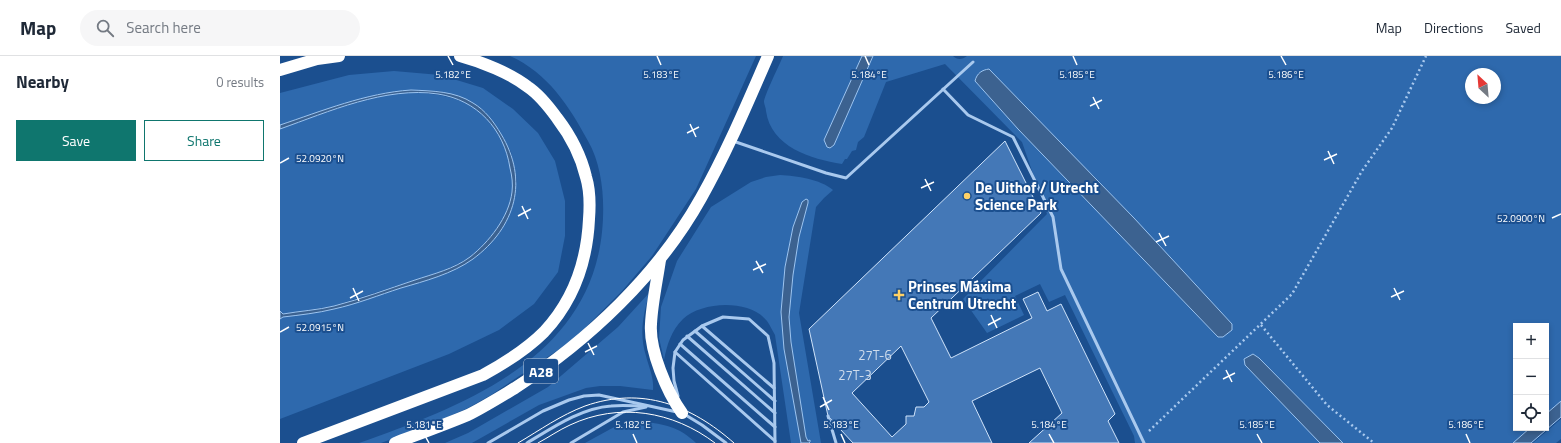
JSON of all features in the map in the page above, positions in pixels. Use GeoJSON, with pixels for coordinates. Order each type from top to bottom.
{"type":"FeatureCollection","features":[{"type":"Feature","properties":{"kind":"highway"},"geometry":{"type":"LineString","coordinates":[[280,70],[317,59],[339,56]]}},
{"type":"Feature","properties":{"kind":"highway","name":"A28"},"geometry":{"type":"LineString","coordinates":[[303,443],[483,375],[503,364],[525,349],[544,331],[565,303],[584,263],[587,244],[589,204],[586,178],[576,149],[566,130],[548,105],[528,87],[498,70],[460,56]]}},
{"type":"Feature","properties":{"kind":"highway","name":"A28"},"geometry":{"type":"LineString","coordinates":[[395,443],[469,414],[501,396],[538,373],[570,348],[618,306],[660,260],[701,199],[732,141],[768,56]]}},
{"type":"Feature","properties":{"kind":"highway"},"geometry":{"type":"LineString","coordinates":[[660,260],[651,325],[655,354],[664,380],[682,413]]}},
{"type":"Feature","properties":{"kind":"lane"},"geometry":{"type":"LineString","coordinates":[[732,141],[826,173],[846,178],[973,62]]}},
{"type":"Feature","properties":{"kind":"lane"},"geometry":{"type":"LineString","coordinates":[[943,89],[968,116],[1013,137],[1053,217],[1062,269],[1144,443]]}},
{"type":"Feature","properties":{"kind":"lane"},"geometry":{"type":"LineString","coordinates":[[682,413],[674,381],[673,368],[675,352],[680,344],[687,336],[702,326],[723,317],[749,319],[768,336],[774,363],[775,442]]}},
{"type":"Feature","properties":{"kind":"lane"},"geometry":{"type":"LineString","coordinates":[[702,326],[774,388]]}},
{"type":"Feature","properties":{"kind":"lane"},"geometry":{"type":"LineString","coordinates":[[695,331],[775,401]]}},
{"type":"Feature","properties":{"kind":"lane"},"geometry":{"type":"LineString","coordinates":[[687,336],[775,413]]}},
{"type":"Feature","properties":{"kind":"lane"},"geometry":{"type":"LineString","coordinates":[[680,344],[775,427]]}},
{"type":"Feature","properties":{"kind":"lane"},"geometry":{"type":"LineString","coordinates":[[675,352],[775,442]]}},
{"type":"Feature","properties":{"kind":"lane"},"geometry":{"type":"LineString","coordinates":[[488,443],[543,411],[569,400],[584,396],[599,395],[682,413],[702,425],[726,443]]}},
{"type":"Feature","properties":{"kind":"lane"},"geometry":{"type":"LineString","coordinates":[[527,443],[588,412],[610,406],[653,406]]}},
{"type":"Feature","properties":{"kind":"lane"},"geometry":{"type":"LineString","coordinates":[[571,443],[623,412],[653,406]]}},
{"type":"Feature","properties":{"kind":"lane"},"geometry":{"type":"LineString","coordinates":[[828,416],[836,443]]}},
{"type":"Feature","properties":{"kind":"path"},"geometry":{"type":"LineString","coordinates":[[1142,438],[1292,294],[1362,171],[1392,128],[1426,56]]}},
{"type":"Feature","properties":{"kind":"path"},"geometry":{"type":"LineString","coordinates":[[1261,325],[1327,404],[1374,443]]}},
{"type":"Feature","properties":{"kind":"shaded area"},"geometry":{"type":"Polygon","coordinates":[[[510,56],[756,56],[696,189],[652,256],[622,291],[573,340],[491,395],[468,408],[427,426],[381,443],[359,443],[399,429],[439,412],[478,393],[515,371],[547,345],[573,313],[592,276],[602,232],[603,209],[602,185],[593,151],[573,115],[556,92],[536,72],[510,56]]]}},
{"type":"Feature","properties":{"kind":"shaded area"},"geometry":{"type":"Polygon","coordinates":[[[783,56],[862,56],[825,140],[834,144],[873,56],[953,56],[960,59],[967,56],[1561,56],[1561,411],[1549,422],[1549,323],[1513,323],[1513,431],[1540,431],[1527,443],[1343,443],[1259,358],[1253,354],[1245,365],[1320,443],[1135,443],[1134,436],[1065,295],[1049,302],[1040,284],[1015,296],[1024,315],[987,333],[963,299],[1047,214],[1022,142],[945,64],[886,82],[864,137],[858,142],[856,150],[852,151],[842,164],[806,155],[784,142],[776,134],[769,123],[764,102],[783,56]],[[975,81],[1018,129],[1218,337],[1223,337],[1232,330],[1232,324],[1093,175],[975,81]]]}},
{"type":"Feature","properties":{"kind":"shaded area"},"geometry":{"type":"Polygon","coordinates":[[[862,56],[873,56],[834,145],[830,148],[827,147],[824,140],[862,56]]]}},
{"type":"Feature","properties":{"kind":"shaded area"},"geometry":{"type":"Polygon","coordinates":[[[989,69],[1134,218],[1232,324],[1232,330],[1223,337],[1218,337],[1018,129],[975,81],[980,72],[989,69]]]}},
{"type":"Feature","properties":{"kind":"shaded area"},"geometry":{"type":"Polygon","coordinates":[[[394,71],[440,75],[483,88],[513,109],[538,133],[555,161],[565,201],[565,236],[558,272],[534,304],[499,330],[449,354],[280,419],[280,319],[283,317],[334,309],[443,275],[475,258],[499,234],[517,181],[511,152],[495,124],[472,102],[439,91],[411,90],[380,94],[342,104],[280,125],[280,93],[349,75],[394,71]]]}},
{"type":"Feature","properties":{"kind":"shaded area"},"geometry":{"type":"Polygon","coordinates":[[[411,90],[443,92],[459,96],[477,106],[492,121],[510,151],[514,168],[516,185],[514,202],[508,218],[488,246],[473,259],[447,273],[343,307],[315,313],[283,317],[280,319],[280,311],[283,314],[334,306],[450,268],[464,261],[477,251],[491,236],[502,220],[510,201],[512,186],[507,154],[502,141],[495,129],[476,110],[452,97],[438,94],[418,93],[378,97],[337,108],[280,129],[280,125],[344,103],[377,95],[411,90]]]}},
{"type":"Feature","properties":{"kind":"shaded area"},"geometry":{"type":"Polygon","coordinates":[[[396,93],[421,93],[452,98],[465,103],[477,109],[496,129],[503,142],[508,158],[513,188],[503,220],[484,244],[470,257],[440,272],[333,306],[283,314],[280,311],[280,129],[336,109],[378,97],[396,93]]]}},
{"type":"Feature","properties":{"kind":"shaded area"},"geometry":{"type":"Polygon","coordinates":[[[780,175],[801,177],[822,183],[833,190],[816,207],[799,313],[821,443],[791,443],[775,335],[767,321],[759,314],[738,306],[726,305],[713,306],[691,313],[683,319],[673,333],[668,344],[664,360],[659,338],[661,307],[677,261],[711,207],[751,182],[766,177],[780,175]]]}},
{"type":"Feature","properties":{"kind":"shaded area"},"geometry":{"type":"Polygon","coordinates":[[[806,199],[808,200],[808,203],[799,237],[793,275],[789,317],[791,342],[806,437],[808,441],[810,440],[809,443],[801,443],[784,349],[781,312],[785,267],[793,227],[802,202],[806,199]]]}},
{"type":"Feature","properties":{"kind":"shaded area"},"geometry":{"type":"Polygon","coordinates":[[[650,292],[645,308],[642,332],[644,348],[652,377],[653,390],[620,386],[586,388],[539,405],[472,443],[445,443],[468,433],[548,387],[618,327],[650,292]]]}},
{"type":"Feature","properties":{"kind":"shaded area"},"geometry":{"type":"Polygon","coordinates":[[[1253,354],[1259,358],[1343,443],[1320,443],[1245,365],[1244,359],[1253,354]]]}},
{"type":"Feature","properties":{"kind":"shaded area"},"geometry":{"type":"Polygon","coordinates":[[[1561,401],[1561,417],[1549,427],[1549,411],[1561,401]]]}},
{"type":"Feature","properties":{"kind":"shaded area"},"geometry":{"type":"Polygon","coordinates":[[[1561,419],[1561,439],[1556,443],[1533,443],[1549,431],[1549,429],[1561,419]]]}},
{"type":"Feature","properties":{"kind":"shaded area"},"geometry":{"type":"Polygon","coordinates":[[[647,422],[673,428],[685,434],[696,443],[585,443],[616,426],[647,422]]]}},
{"type":"Feature","properties":{"kind":"shaded area"},"geometry":{"type":"Polygon","coordinates":[[[1527,431],[1545,431],[1531,443],[1513,443],[1527,431]]]}},
{"type":"Feature","properties":{"kind":"building","name":"Prinses Máxima Centrum Utrecht"},"geometry":{"type":"Polygon","coordinates":[[[1005,141],[1041,213],[931,318],[951,358],[1032,318],[1023,299],[1038,292],[1047,311],[1061,304],[1115,414],[1108,421],[1119,443],[1029,443],[1062,413],[1040,368],[972,401],[992,443],[853,443],[828,416],[809,329],[1005,141]],[[901,346],[852,393],[892,437],[906,424],[906,416],[914,416],[916,407],[924,407],[929,402],[901,346]]]}},
{"type":"Feature","properties":{"kind":"tram line"},"geometry":{"type":"LineString","coordinates":[[518,443],[551,423],[585,406],[606,400],[626,398],[646,399],[683,409],[701,418],[734,443]]}},
{"type":"Feature","properties":{"kind":"tram line"},"geometry":{"type":"LineString","coordinates":[[538,443],[566,427],[589,418],[626,412],[645,413],[682,423],[715,443]]}},
{"type":"Feature","properties":{"kind":"place","name":"De Uithof / Utrecht Science Park"},"geometry":{"type":"Point","coordinates":[967,196]}},
{"type":"Feature","properties":{"kind":"place","name":"Prinses Máxima Centrum Utrecht"},"geometry":{"type":"Point","coordinates":[899,295]}}]}
